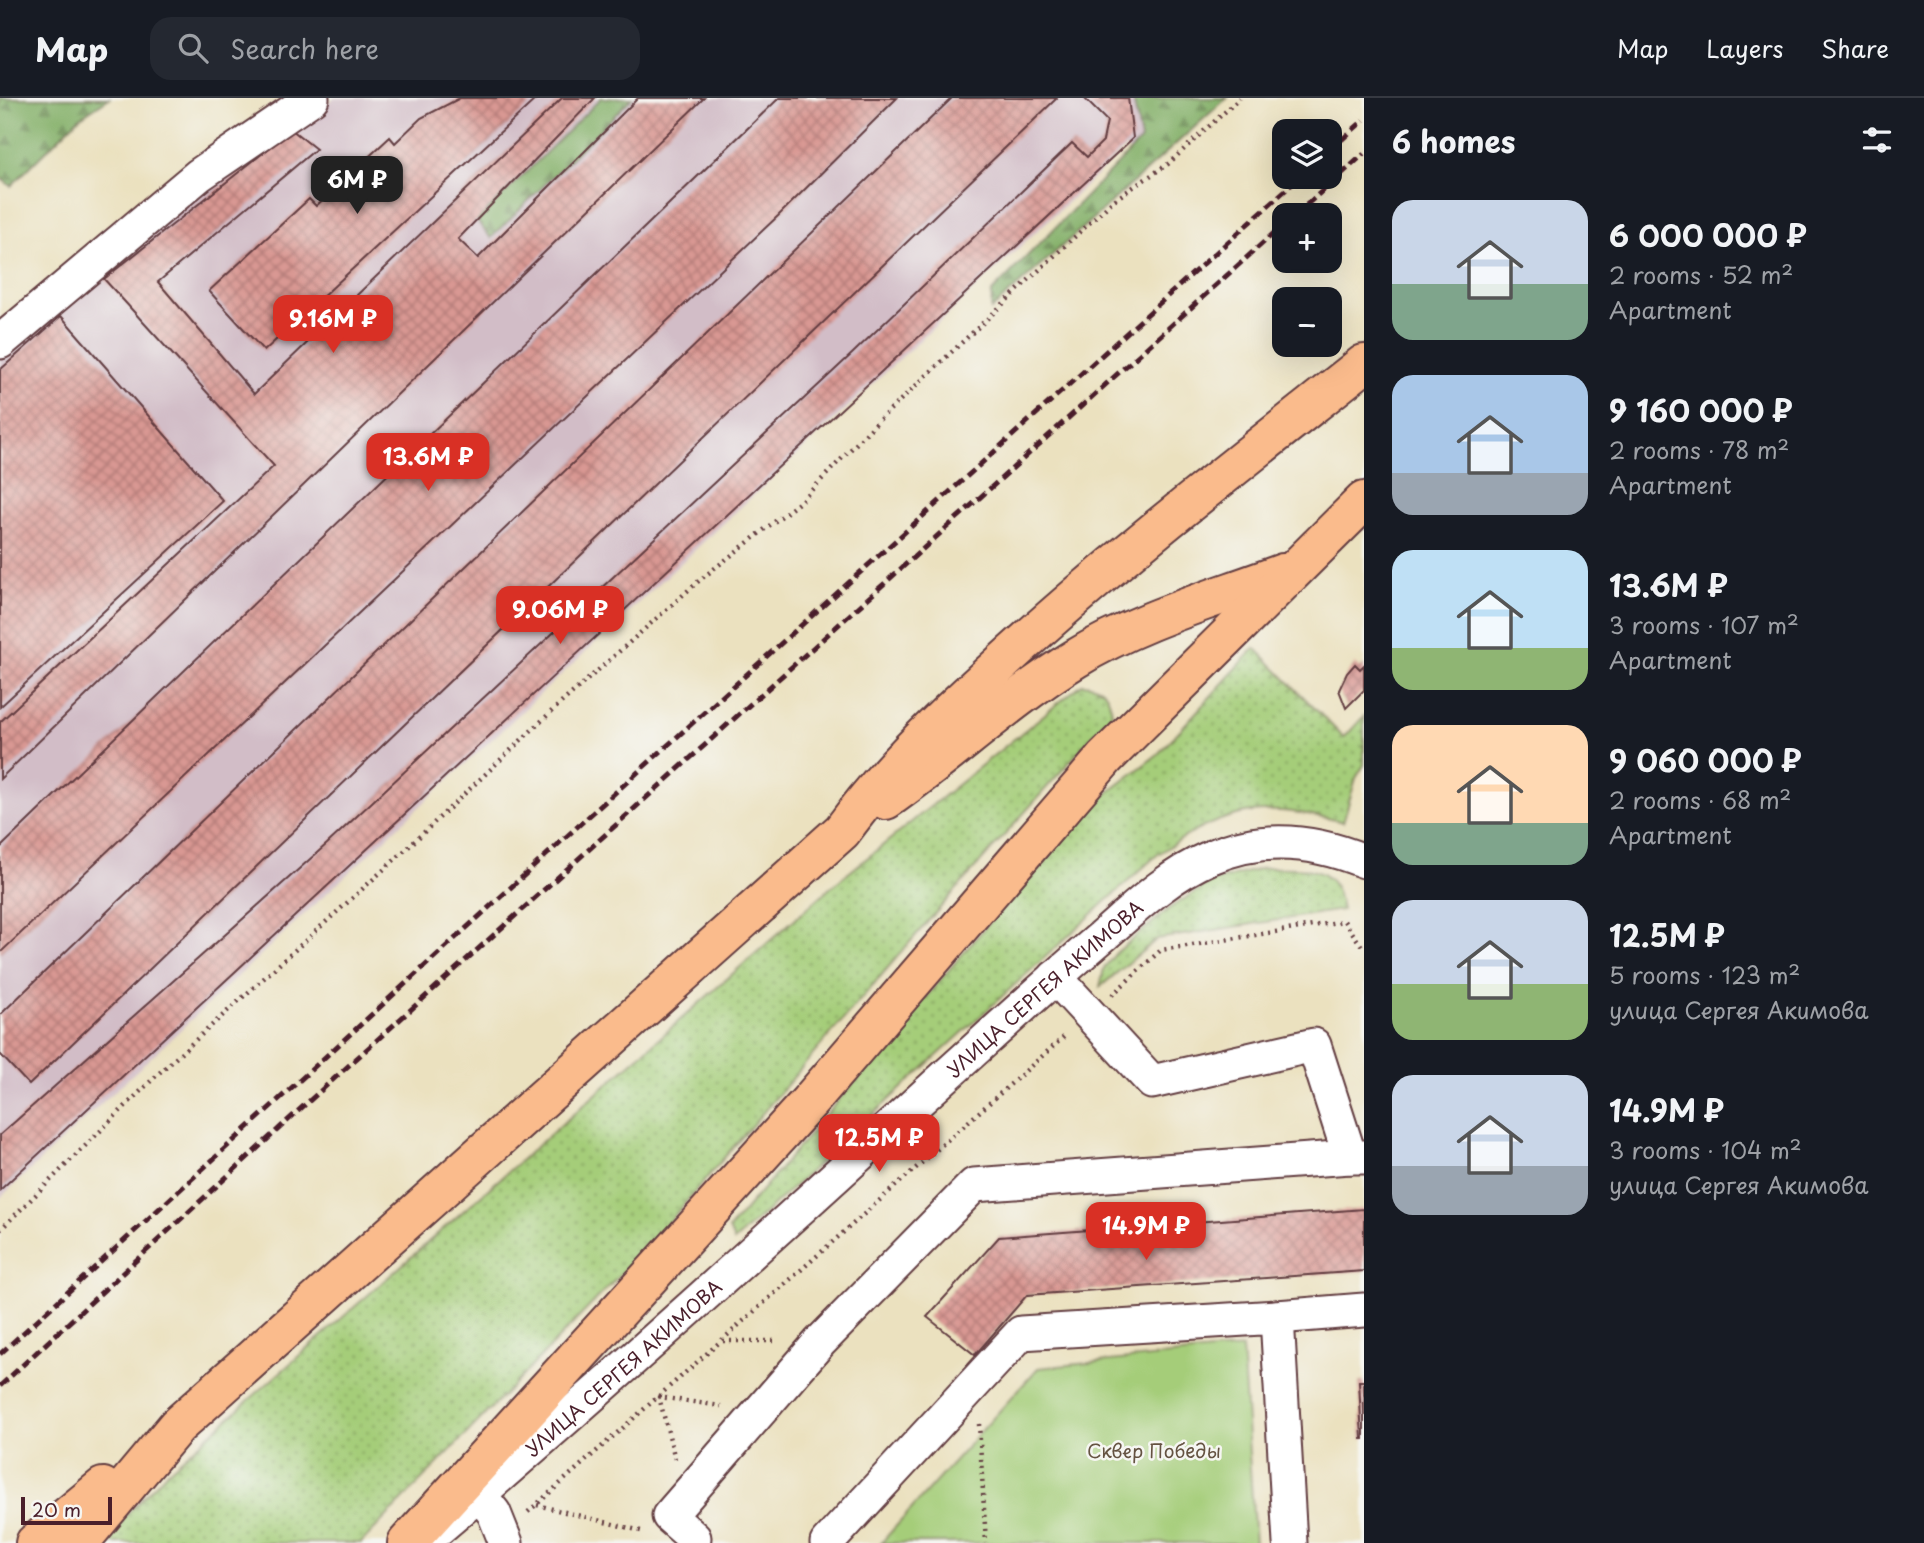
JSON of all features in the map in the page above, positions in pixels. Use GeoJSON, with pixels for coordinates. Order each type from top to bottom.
{"type":"FeatureCollection","features":[{"type":"Feature","properties":{"kind":"main road"},"geometry":{"type":"LineString","coordinates":[[842,831],[871,791],[935,724],[1097,576],[1364,364]]}},
{"type":"Feature","properties":{"kind":"main road"},"geometry":{"type":"LineString","coordinates":[[407,1543],[809,1102],[1105,758],[1364,501]]}},
{"type":"Feature","properties":{"kind":"main road"},"geometry":{"type":"LineString","coordinates":[[35,1543],[177,1426],[842,831],[924,774],[1021,695],[1077,658],[1149,623],[1295,568]]}},
{"type":"Feature","properties":{"kind":"main road"},"geometry":{"type":"LineString","coordinates":[[79,1543],[177,1426]]}},
{"type":"Feature","properties":{"kind":"street"},"geometry":{"type":"LineString","coordinates":[[0,342],[199,175],[312,98]]}},
{"type":"Feature","properties":{"kind":"street","name":"УЛИЦА СЕРГЕЯ АКИМОВА"},"geometry":{"type":"LineString","coordinates":[[422,1543],[728,1274],[1055,977],[1166,881],[1208,858],[1245,845],[1281,841],[1336,850],[1364,861]]}},
{"type":"Feature","properties":{"kind":"street"},"geometry":{"type":"LineString","coordinates":[[694,1538],[669,1516],[820,1342],[974,1185],[1357,1157],[1314,1045],[1152,1082],[1055,977]]}},
{"type":"Feature","properties":{"kind":"street"},"geometry":{"type":"LineString","coordinates":[[827,1543],[1021,1333],[1364,1310]]}},
{"type":"Feature","properties":{"kind":"street"},"geometry":{"type":"LineString","coordinates":[[1277,1317],[1290,1543]]}},
{"type":"Feature","properties":{"kind":"street"},"geometry":{"type":"LineString","coordinates":[[479,1494],[494,1513],[505,1539]]}},
{"type":"Feature","properties":{"kind":"path"},"geometry":{"type":"LineString","coordinates":[[0,1230],[158,1074],[401,854],[552,711],[701,579],[800,501],[878,421],[1114,200],[1168,164],[1240,98]]}},
{"type":"Feature","properties":{"kind":"path"},"geometry":{"type":"LineString","coordinates":[[505,1539],[537,1505],[1161,950],[1344,921],[1364,949]]}},
{"type":"Feature","properties":{"kind":"path"},"geometry":{"type":"LineString","coordinates":[[722,1341],[820,1342]]}},
{"type":"Feature","properties":{"kind":"path"},"geometry":{"type":"LineString","coordinates":[[977,1381],[986,1543]]}},
{"type":"Feature","properties":{"kind":"path"},"geometry":{"type":"LineString","coordinates":[[659,1396],[759,1412]]}},
{"type":"Feature","properties":{"kind":"path"},"geometry":{"type":"LineString","coordinates":[[659,1396],[685,1497]]}},
{"type":"Feature","properties":{"kind":"path"},"geometry":{"type":"LineString","coordinates":[[537,1505],[650,1534]]}},
{"type":"Feature","properties":{"kind":"shaded area"},"geometry":{"type":"Polygon","coordinates":[[[334,98],[1174,98],[1145,165],[1126,148],[0,1198],[0,349],[190,192],[334,98]]]}},
{"type":"Feature","properties":{"kind":"green space"},"geometry":{"type":"Polygon","coordinates":[[[0,98],[109,98],[79,118],[11,186],[0,178],[0,98]]]}},
{"type":"Feature","properties":{"kind":"green space"},"geometry":{"type":"Polygon","coordinates":[[[601,98],[632,98],[491,238],[477,221],[601,98]]]}},
{"type":"Feature","properties":{"kind":"green space"},"geometry":{"type":"Polygon","coordinates":[[[1133,98],[1227,98],[991,310],[992,292],[1141,140],[1133,98]]]}},
{"type":"Feature","properties":{"kind":"green space"},"geometry":{"type":"Polygon","coordinates":[[[1255,648],[1344,738],[1364,716],[1364,765],[1356,778],[1343,822],[1290,812],[1246,813],[1203,827],[1157,855],[734,1241],[729,1229],[1083,812],[1158,754],[1255,648]]]}},
{"type":"Feature","properties":{"kind":"green space"},"geometry":{"type":"Polygon","coordinates":[[[1082,684],[1095,686],[1104,692],[1112,714],[923,927],[648,1246],[361,1543],[100,1543],[166,1473],[830,888],[1082,684]]]}},
{"type":"Feature","properties":{"kind":"green space"},"geometry":{"type":"Polygon","coordinates":[[[1263,868],[1301,868],[1327,877],[1338,893],[1342,910],[1157,939],[1100,987],[1104,968],[1116,953],[1171,907],[1212,882],[1263,868]]]}},
{"type":"Feature","properties":{"kind":"green space","name":"Сквер Победы"},"geometry":{"type":"Polygon","coordinates":[[[1242,1348],[1255,1543],[881,1543],[1038,1368],[1242,1348]]]}},
{"type":"Feature","properties":{"kind":"building"},"geometry":{"type":"Polygon","coordinates":[[[460,98],[537,98],[264,351],[209,291],[309,199],[316,206],[390,137],[395,143],[421,118],[460,98]]]}},
{"type":"Feature","properties":{"kind":"building"},"geometry":{"type":"Polygon","coordinates":[[[562,98],[595,98],[458,239],[478,258],[638,98],[704,98],[0,779],[0,722],[274,466],[104,279],[292,130],[316,149],[158,282],[254,394],[562,98]]]}},
{"type":"Feature","properties":{"kind":"building"},"geometry":{"type":"Polygon","coordinates":[[[779,98],[897,98],[778,216],[0,953],[0,848],[779,98]]]}},
{"type":"Feature","properties":{"kind":"building"},"geometry":{"type":"Polygon","coordinates":[[[952,98],[1057,98],[29,1085],[0,1054],[0,1015],[952,98]]]}},
{"type":"Feature","properties":{"kind":"building"},"geometry":{"type":"Polygon","coordinates":[[[1084,98],[1128,98],[1133,138],[0,1190],[0,1135],[327,844],[853,353],[1072,143],[1087,157],[1103,141],[1107,121],[1084,98]]]}},
{"type":"Feature","properties":{"kind":"building"},"geometry":{"type":"Polygon","coordinates":[[[61,316],[223,501],[0,707],[0,370],[61,316]]]}},
{"type":"Feature","properties":{"kind":"building"},"geometry":{"type":"Polygon","coordinates":[[[1355,664],[1360,669],[1364,665],[1364,690],[1346,708],[1339,690],[1355,664]]]}},
{"type":"Feature","properties":{"kind":"building"},"geometry":{"type":"Polygon","coordinates":[[[1364,1209],[1364,1271],[1027,1295],[975,1355],[927,1317],[999,1237],[1364,1209]]]}},
{"type":"Feature","properties":{"kind":"building"},"geometry":{"type":"Polygon","coordinates":[[[1359,1381],[1364,1381],[1364,1439],[1362,1439],[1359,1381]]]}},
{"type":"Feature","properties":{"kind":"railway"},"geometry":{"type":"LineString","coordinates":[[1342,139],[1364,120]]}},
{"type":"Feature","properties":{"kind":"railway"},"geometry":{"type":"LineString","coordinates":[[1309,203],[1364,154]]}},
{"type":"Feature","properties":{"kind":"railway"},"geometry":{"type":"LineString","coordinates":[[0,1354],[588,817],[1287,189]]}},
{"type":"Feature","properties":{"kind":"railway"},"geometry":{"type":"LineString","coordinates":[[0,1386],[297,1112],[1272,235]]}}]}
